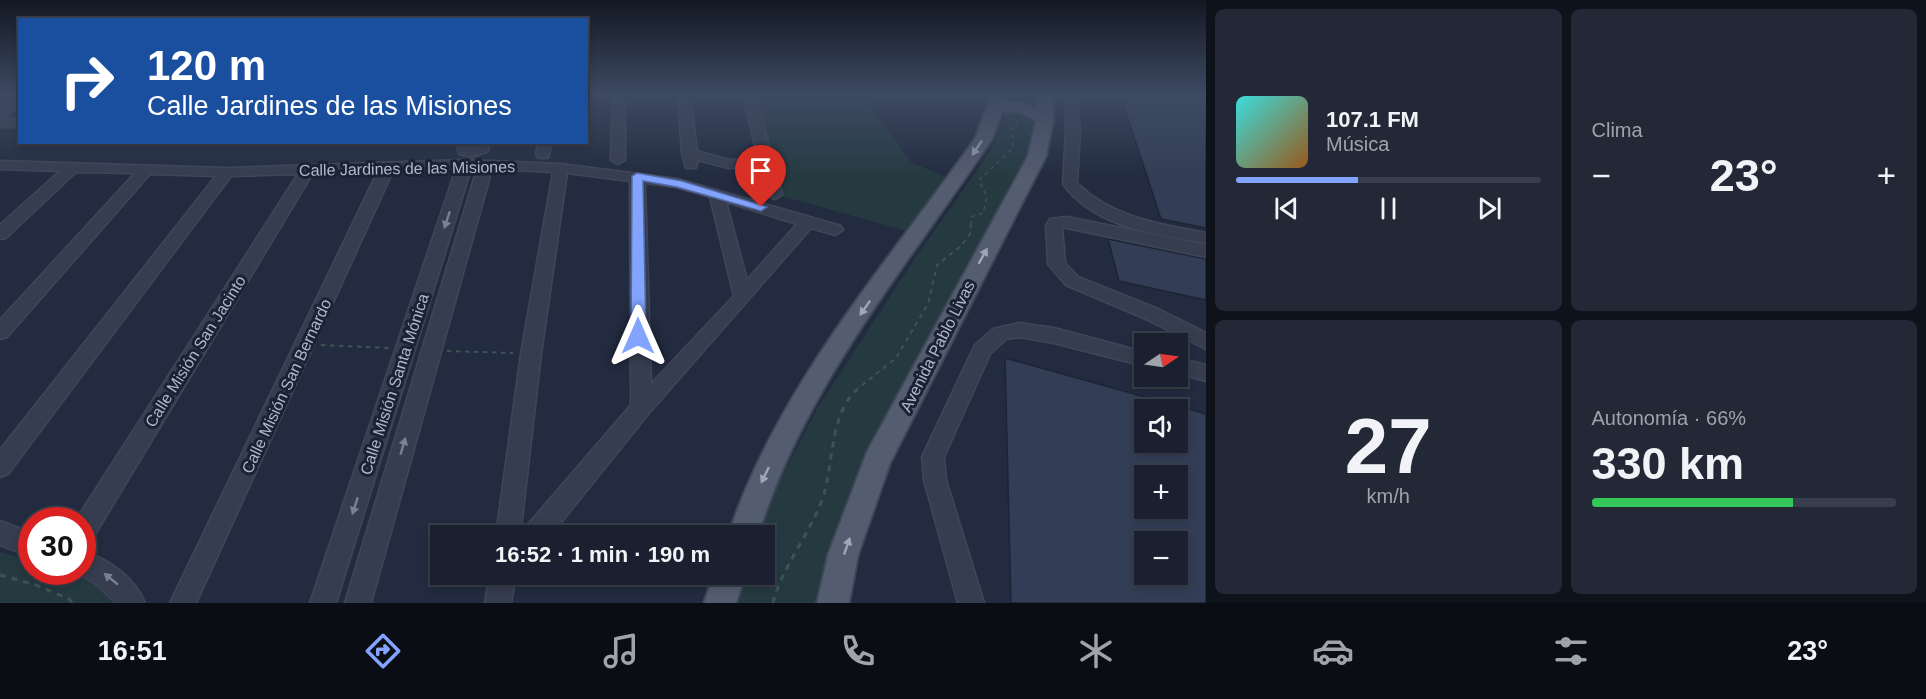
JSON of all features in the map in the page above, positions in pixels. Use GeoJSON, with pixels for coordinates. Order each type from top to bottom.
{"type":"FeatureCollection","features":[{"type":"Feature","properties":{"kind":"main road"},"geometry":{"type":"LineString","coordinates":[[747,525],[760,486],[809,393],[862,312],[983,139],[990,122]]}},
{"type":"Feature","properties":{"kind":"main road","name":"Avenida Pablo Livas"},"geometry":{"type":"LineString","coordinates":[[833,603],[843,555],[877,461],[1027,177],[1037,156],[1040,122]]}},
{"type":"Feature","properties":{"kind":"main road"},"geometry":{"type":"LineString","coordinates":[[720,603],[726,585]]}},
{"type":"Feature","properties":{"kind":"street"},"geometry":{"type":"LineString","coordinates":[[618,160],[619,122]]}},
{"type":"Feature","properties":{"kind":"street"},"geometry":{"type":"LineString","coordinates":[[687,122],[690,160],[728,164],[766,163]]}},
{"type":"Feature","properties":{"kind":"street"},"geometry":{"type":"LineString","coordinates":[[756,122],[774,194]]}},
{"type":"Feature","properties":{"kind":"street"},"geometry":{"type":"LineString","coordinates":[[1073,122],[1070,184],[1080,196],[1096,208],[1115,217],[1146,227],[1206,238]]}},
{"type":"Feature","properties":{"kind":"street"},"geometry":{"type":"LineString","coordinates":[[0,123],[18,123]]}},
{"type":"Feature","properties":{"kind":"street"},"geometry":{"type":"LineString","coordinates":[[463,144],[464,151],[472,153],[481,151],[482,144]]}},
{"type":"Feature","properties":{"kind":"street","name":"Calle Jardines de las Misiones"},"geometry":{"type":"LineString","coordinates":[[0,165],[71,169],[227,172],[465,164],[561,168],[637,176],[716,193],[834,230]]}},
{"type":"Feature","properties":{"kind":"street","name":"Calle Misión Santa Mónica"},"geometry":{"type":"LineString","coordinates":[[323,603],[465,164]]}},
{"type":"Feature","properties":{"kind":"street","name":"Calle Misión Santa Mónica"},"geometry":{"type":"LineString","coordinates":[[358,603],[486,164]]}},
{"type":"Feature","properties":{"kind":"street","name":"Calle Misión San Bernardo"},"geometry":{"type":"LineString","coordinates":[[183,603],[306,345],[387,168]]}},
{"type":"Feature","properties":{"kind":"street"},"geometry":{"type":"LineString","coordinates":[[509,525],[531,354],[561,168]]}},
{"type":"Feature","properties":{"kind":"street"},"geometry":{"type":"LineString","coordinates":[[0,234],[71,169]]}},
{"type":"Feature","properties":{"kind":"street"},"geometry":{"type":"LineString","coordinates":[[0,333],[146,170]]}},
{"type":"Feature","properties":{"kind":"street","name":"Calle Misión San Jacinto"},"geometry":{"type":"LineString","coordinates":[[96,511],[308,170]]}},
{"type":"Feature","properties":{"kind":"street"},"geometry":{"type":"LineString","coordinates":[[0,467],[227,172]]}},
{"type":"Feature","properties":{"kind":"street"},"geometry":{"type":"LineString","coordinates":[[637,176],[639,355],[642,407]]}},
{"type":"Feature","properties":{"kind":"street"},"geometry":{"type":"LineString","coordinates":[[716,193],[743,297]]}},
{"type":"Feature","properties":{"kind":"street"},"geometry":{"type":"LineString","coordinates":[[1206,251],[1067,222],[1060,221],[1054,226],[1057,264],[1072,281],[1152,314],[1206,342]]}},
{"type":"Feature","properties":{"kind":"street"},"geometry":{"type":"LineString","coordinates":[[543,525],[642,407],[743,297],[807,222]]}},
{"type":"Feature","properties":{"kind":"street"},"geometry":{"type":"LineString","coordinates":[[971,603],[935,480],[933,457],[982,350],[994,337],[1008,331],[1029,331],[1134,356]]}},
{"type":"Feature","properties":{"kind":"street"},"geometry":{"type":"LineString","coordinates":[[405,349],[431,350]]}},
{"type":"Feature","properties":{"kind":"street"},"geometry":{"type":"LineString","coordinates":[[1188,368],[1206,373]]}},
{"type":"Feature","properties":{"kind":"street"},"geometry":{"type":"LineString","coordinates":[[0,533],[18,540]]}},
{"type":"Feature","properties":{"kind":"street"},"geometry":{"type":"LineString","coordinates":[[96,568],[120,586],[132,603]]}},
{"type":"Feature","properties":{"kind":"street"},"geometry":{"type":"LineString","coordinates":[[498,603],[501,585]]}},
{"type":"Feature","properties":{"kind":"path"},"geometry":{"type":"LineString","coordinates":[[773,603],[776,590],[809,531],[824,493],[837,425],[852,394],[896,357],[928,304],[937,266],[966,240],[970,234],[971,217],[982,213],[987,197],[979,180],[993,164],[1013,148],[1012,128],[1016,122]]}},
{"type":"Feature","properties":{"kind":"path"},"geometry":{"type":"LineString","coordinates":[[306,345],[405,349]]}},
{"type":"Feature","properties":{"kind":"path"},"geometry":{"type":"LineString","coordinates":[[431,350],[531,354]]}},
{"type":"Feature","properties":{"kind":"path"},"geometry":{"type":"LineString","coordinates":[[0,575],[36,585],[69,598],[72,603]]}},
{"type":"Feature","properties":{"kind":"green space"},"geometry":{"type":"Polygon","coordinates":[[[756,122],[882,122],[912,163],[947,177],[907,231],[774,194],[756,122]]]}},
{"type":"Feature","properties":{"kind":"green space"},"geometry":{"type":"Polygon","coordinates":[[[1002,122],[1032,122],[1027,164],[879,426],[859,471],[817,603],[738,603],[744,585],[775,585],[775,525],[763,525],[775,490],[818,407],[914,260],[991,150],[1002,122]]]}},
{"type":"Feature","properties":{"kind":"green space"},"geometry":{"type":"Polygon","coordinates":[[[0,552],[18,557],[18,585],[96,583],[107,592],[113,603],[0,603],[0,552]]]}},
{"type":"Feature","properties":{"kind":"building"},"geometry":{"type":"Polygon","coordinates":[[[1129,122],[1206,122],[1206,228],[1161,219],[1129,122]]]}},
{"type":"Feature","properties":{"kind":"building"},"geometry":{"type":"Polygon","coordinates":[[[1108,239],[1206,259],[1206,300],[1119,281],[1108,239]]]}},
{"type":"Feature","properties":{"kind":"building"},"geometry":{"type":"Polygon","coordinates":[[[1005,358],[1152,399],[1134,399],[1134,453],[1188,453],[1188,409],[1206,414],[1206,603],[1011,603],[1005,358]]]}},
{"type":"Feature","properties":{"kind":"route"},"geometry":{"type":"LineString","coordinates":[[638,336],[637,176],[678,183],[761,207]]}}]}
